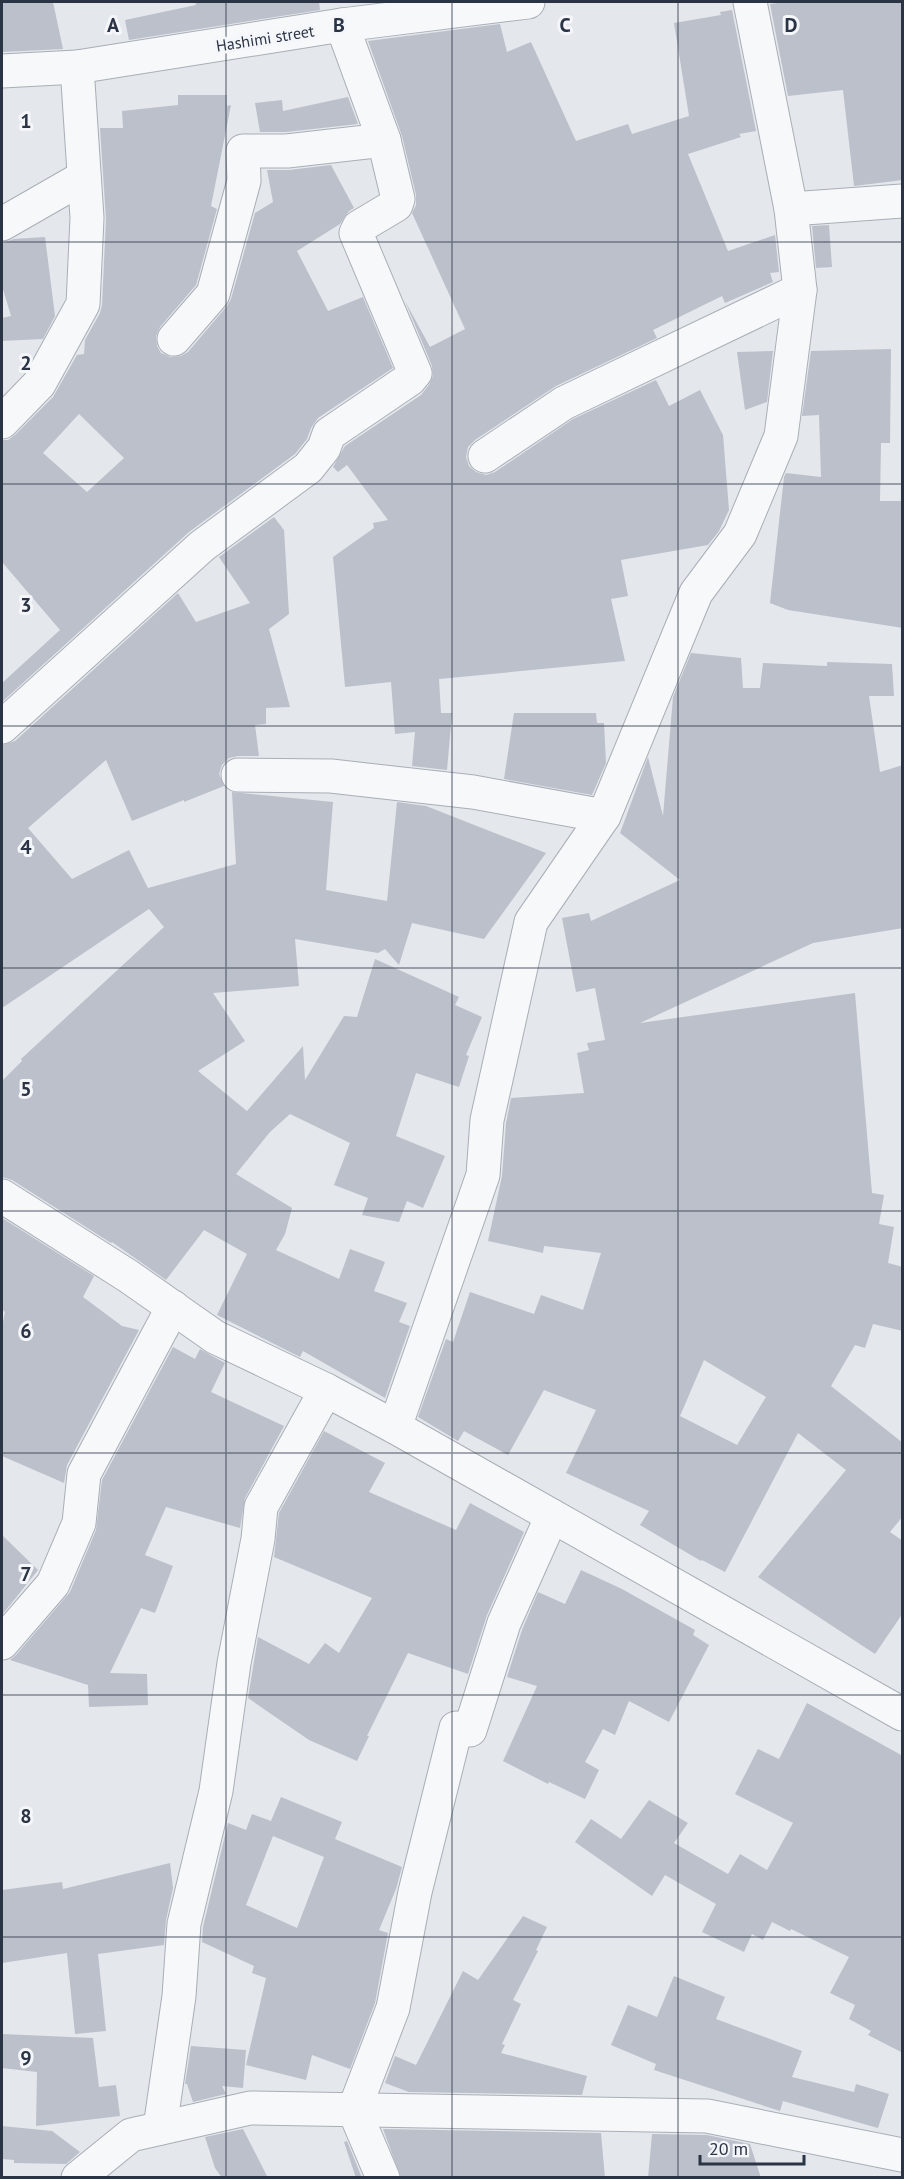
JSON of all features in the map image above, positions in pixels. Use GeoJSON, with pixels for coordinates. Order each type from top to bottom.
{"type":"FeatureCollection","features":[{"type":"Feature","properties":{"kind":"street","name":"Hashimi street"},"geometry":{"type":"LineString","coordinates":[[2,71],[77,67],[342,25],[528,2]]}},
{"type":"Feature","properties":{"kind":"street"},"geometry":{"type":"LineString","coordinates":[[395,1427],[483,1175],[487,1120],[512,1016],[531,922],[604,816],[696,594],[740,534],[781,436],[800,290],[791,208],[750,2]]}},
{"type":"Feature","properties":{"kind":"street"},"geometry":{"type":"LineString","coordinates":[[2,727],[202,546],[308,468],[324,448],[329,434],[410,379],[415,373],[356,233],[359,227],[396,205],[398,199],[384,140],[342,25]]}},
{"type":"Feature","properties":{"kind":"street"},"geometry":{"type":"LineString","coordinates":[[2,422],[39,384],[84,304],[87,218],[77,67]]}},
{"type":"Feature","properties":{"kind":"street"},"geometry":{"type":"LineString","coordinates":[[174,339],[213,294],[244,181],[243,152],[287,151],[384,140]]}},
{"type":"Feature","properties":{"kind":"street"},"geometry":{"type":"LineString","coordinates":[[2,224],[84,177]]}},
{"type":"Feature","properties":{"kind":"street"},"geometry":{"type":"LineString","coordinates":[[791,208],[903,201]]}},
{"type":"Feature","properties":{"kind":"street"},"geometry":{"type":"LineString","coordinates":[[485,456],[564,403],[800,290]]}},
{"type":"Feature","properties":{"kind":"street"},"geometry":{"type":"LineString","coordinates":[[238,775],[331,776],[473,792],[604,816]]}},
{"type":"Feature","properties":{"kind":"street"},"geometry":{"type":"LineString","coordinates":[[2,1196],[128,1276],[215,1337],[326,1390],[395,1427],[903,1714]]}},
{"type":"Feature","properties":{"kind":"street"},"geometry":{"type":"LineString","coordinates":[[2,1644],[53,1584],[79,1523],[84,1474],[173,1307]]}},
{"type":"Feature","properties":{"kind":"street"},"geometry":{"type":"LineString","coordinates":[[160,2128],[179,1996],[184,1924],[216,1791],[234,1663],[258,1539],[261,1507],[326,1390]]}},
{"type":"Feature","properties":{"kind":"street"},"geometry":{"type":"LineString","coordinates":[[383,2178],[354,2110],[393,2008],[415,1892],[456,1728],[470,1730],[504,1623],[552,1516]]}},
{"type":"Feature","properties":{"kind":"street"},"geometry":{"type":"LineString","coordinates":[[78,2178],[131,2135],[249,2108],[707,2115],[903,2155]]}},
{"type":"Feature","properties":{"kind":"building"},"geometry":{"type":"Polygon","coordinates":[[[2,2],[53,2],[63,49],[2,52],[2,2]]]}},
{"type":"Feature","properties":{"kind":"building"},"geometry":{"type":"Polygon","coordinates":[[[195,2],[319,2],[320,10],[129,40],[125,20],[196,5],[195,2]]]}},
{"type":"Feature","properties":{"kind":"building"},"geometry":{"type":"Polygon","coordinates":[[[903,2],[903,180],[854,186],[843,90],[788,96],[770,4],[903,2]]]}},
{"type":"Feature","properties":{"kind":"building"},"geometry":{"type":"Polygon","coordinates":[[[732,10],[756,131],[739,134],[741,137],[688,154],[728,251],[775,235],[779,272],[770,273],[773,282],[725,303],[722,296],[653,330],[657,338],[556,386],[475,440],[468,447],[466,457],[469,466],[476,472],[486,475],[495,472],[573,419],[656,380],[669,406],[700,390],[723,435],[729,510],[719,531],[708,545],[621,560],[628,596],[611,599],[625,661],[439,679],[441,713],[452,713],[447,770],[412,766],[415,732],[395,734],[391,682],[345,687],[333,557],[374,528],[373,523],[388,520],[347,465],[338,472],[333,467],[345,446],[421,395],[433,376],[432,366],[405,301],[430,347],[465,329],[412,213],[416,205],[416,195],[402,136],[368,41],[500,24],[507,52],[531,42],[576,141],[628,124],[632,134],[689,116],[674,23],[721,15],[720,12],[732,10]]]}},
{"type":"Feature","properties":{"kind":"building"},"geometry":{"type":"Polygon","coordinates":[[[178,95],[227,95],[227,106],[231,105],[211,206],[217,209],[196,285],[160,327],[156,336],[157,346],[161,353],[171,357],[181,356],[188,352],[227,306],[231,299],[255,213],[273,202],[267,170],[331,165],[354,208],[340,224],[297,251],[328,311],[363,297],[393,368],[318,418],[307,439],[295,454],[189,532],[2,702],[2,683],[60,630],[2,562],[2,440],[8,440],[15,435],[53,397],[77,355],[84,354],[85,340],[100,313],[106,219],[100,128],[123,128],[122,111],[178,105],[178,95]],[[79,414],[43,453],[87,492],[124,458],[79,414]]]}},
{"type":"Feature","properties":{"kind":"building"},"geometry":{"type":"Polygon","coordinates":[[[348,97],[358,124],[286,132],[260,132],[255,103],[282,100],[283,111],[348,97]]]}},
{"type":"Feature","properties":{"kind":"building"},"geometry":{"type":"Polygon","coordinates":[[[829,225],[832,267],[816,268],[812,226],[829,225]]]}},
{"type":"Feature","properties":{"kind":"building"},"geometry":{"type":"Polygon","coordinates":[[[45,237],[55,316],[43,339],[2,341],[2,318],[11,316],[2,286],[2,243],[14,239],[45,237]]]}},
{"type":"Feature","properties":{"kind":"building"},"geometry":{"type":"Polygon","coordinates":[[[891,349],[890,443],[881,443],[880,501],[903,501],[903,628],[788,610],[770,603],[784,477],[786,473],[821,477],[819,415],[802,416],[811,351],[891,349]]]}},
{"type":"Feature","properties":{"kind":"building"},"geometry":{"type":"Polygon","coordinates":[[[773,351],[767,402],[745,410],[737,352],[773,351]]]}},
{"type":"Feature","properties":{"kind":"building"},"geometry":{"type":"Polygon","coordinates":[[[274,517],[284,530],[289,614],[269,629],[290,707],[266,708],[266,724],[255,725],[259,756],[229,758],[222,765],[219,774],[224,786],[132,821],[106,760],[28,828],[72,879],[129,850],[148,888],[236,864],[232,792],[333,802],[326,890],[387,901],[397,802],[426,806],[546,853],[484,939],[412,923],[399,965],[385,949],[378,953],[295,939],[299,986],[213,993],[245,1041],[198,1071],[247,1111],[303,1046],[305,1080],[344,1016],[357,1017],[375,959],[459,997],[455,1005],[482,1017],[466,1055],[469,1056],[459,1087],[416,1073],[396,1136],[445,1156],[423,1208],[407,1201],[399,1222],[362,1215],[368,1198],[334,1185],[350,1143],[290,1114],[270,1132],[236,1174],[292,1208],[285,1234],[276,1250],[339,1279],[350,1249],[385,1262],[374,1291],[407,1303],[399,1322],[410,1326],[385,1398],[303,1351],[300,1357],[217,1315],[247,1254],[204,1230],[166,1280],[112,1242],[12,1180],[2,1177],[2,1081],[22,1061],[21,1059],[164,927],[149,909],[2,1008],[2,745],[15,741],[178,593],[196,622],[250,603],[219,557],[274,517]]]}},
{"type":"Feature","properties":{"kind":"building"},"geometry":{"type":"Polygon","coordinates":[[[691,653],[741,658],[743,688],[760,688],[763,663],[827,666],[827,662],[892,664],[894,696],[869,696],[880,772],[903,765],[903,928],[813,943],[640,1023],[855,993],[872,1193],[884,1195],[879,1224],[894,1227],[888,1263],[903,1267],[903,1331],[873,1324],[865,1348],[855,1345],[831,1386],[903,1443],[903,1516],[890,1532],[903,1541],[903,1613],[875,1654],[758,1577],[846,1470],[798,1433],[725,1572],[701,1561],[640,1525],[649,1511],[566,1473],[596,1410],[544,1390],[508,1455],[464,1431],[458,1441],[418,1417],[446,1339],[453,1342],[470,1292],[534,1314],[541,1295],[583,1310],[601,1253],[544,1246],[543,1253],[488,1241],[502,1176],[506,1123],[511,1098],[584,1093],[577,1053],[589,1050],[587,1043],[605,1040],[595,988],[576,992],[562,918],[589,913],[591,921],[680,880],[620,833],[648,757],[663,816],[673,697],[691,653]],[[704,1360],[680,1416],[737,1445],[766,1397],[704,1360]]]}},
{"type":"Feature","properties":{"kind":"building"},"geometry":{"type":"Polygon","coordinates":[[[514,713],[596,713],[597,723],[604,723],[606,763],[592,795],[504,779],[514,713]]]}},
{"type":"Feature","properties":{"kind":"building"},"geometry":{"type":"Polygon","coordinates":[[[2,1218],[94,1276],[83,1297],[122,1326],[139,1330],[67,1465],[64,1483],[2,1456],[2,1327],[5,1312],[2,1309],[2,1218]]]}},
{"type":"Feature","properties":{"kind":"building"},"geometry":{"type":"Polygon","coordinates":[[[173,1347],[195,1359],[200,1349],[225,1363],[211,1392],[284,1426],[245,1498],[240,1528],[166,1507],[145,1555],[173,1566],[155,1613],[141,1608],[110,1673],[147,1674],[148,1705],[89,1707],[88,1685],[10,1660],[70,1592],[96,1530],[102,1480],[173,1347]]]}},
{"type":"Feature","properties":{"kind":"building"},"geometry":{"type":"Polygon","coordinates":[[[324,1431],[385,1463],[369,1492],[456,1530],[470,1503],[524,1532],[487,1615],[468,1674],[408,1653],[357,1761],[309,1740],[248,1698],[258,1637],[309,1664],[325,1643],[339,1653],[372,1598],[274,1557],[279,1513],[324,1431]]]}},
{"type":"Feature","properties":{"kind":"building"},"geometry":{"type":"Polygon","coordinates":[[[2,1535],[38,1570],[2,1615],[2,1535]]]}},
{"type":"Feature","properties":{"kind":"building"},"geometry":{"type":"Polygon","coordinates":[[[581,1570],[622,1589],[695,1630],[693,1635],[709,1645],[669,1722],[629,1701],[615,1735],[603,1729],[585,1762],[599,1770],[585,1799],[549,1782],[548,1784],[503,1761],[537,1686],[507,1677],[522,1630],[538,1592],[565,1604],[581,1570]]]}},
{"type":"Feature","properties":{"kind":"building"},"geometry":{"type":"Polygon","coordinates":[[[807,1703],[903,1756],[903,2053],[868,2035],[871,2031],[849,2019],[855,2005],[830,1993],[849,1957],[772,1922],[763,1940],[752,1934],[744,1952],[702,1932],[716,1904],[665,1875],[652,1896],[575,1842],[591,1819],[621,1839],[649,1800],[688,1823],[674,1843],[728,1874],[740,1854],[767,1870],[793,1823],[735,1794],[758,1749],[779,1759],[807,1703]]]}},
{"type":"Feature","properties":{"kind":"building"},"geometry":{"type":"Polygon","coordinates":[[[281,1797],[342,1822],[335,1839],[402,1867],[396,1889],[379,1930],[388,1933],[375,2003],[350,2069],[312,2055],[306,2080],[246,2065],[266,1978],[252,1973],[254,1966],[202,1942],[203,1927],[228,1823],[246,1830],[252,1814],[271,1821],[281,1797]],[[273,1836],[246,1905],[297,1928],[324,1857],[273,1836]]]}},
{"type":"Feature","properties":{"kind":"building"},"geometry":{"type":"Polygon","coordinates":[[[170,1863],[173,1888],[166,1920],[164,1945],[98,1954],[106,2031],[75,2034],[67,1953],[2,1963],[2,1890],[62,1882],[63,1889],[170,1863]]]}},
{"type":"Feature","properties":{"kind":"building"},"geometry":{"type":"Polygon","coordinates":[[[523,1916],[547,1927],[536,1950],[538,1951],[513,2000],[521,2004],[502,2044],[505,2045],[501,2053],[587,2076],[582,2095],[409,2092],[385,2083],[395,2056],[416,2065],[463,1971],[478,1980],[523,1916]]]}},
{"type":"Feature","properties":{"kind":"building"},"geometry":{"type":"Polygon","coordinates":[[[674,1976],[725,1997],[716,2019],[802,2051],[792,2077],[854,2092],[856,2084],[889,2094],[878,2128],[783,2101],[780,2111],[654,2070],[656,2064],[611,2045],[628,2005],[657,2017],[674,1976]]]}},
{"type":"Feature","properties":{"kind":"building"},"geometry":{"type":"Polygon","coordinates":[[[2,2034],[93,2038],[99,2087],[116,2085],[120,2116],[36,2126],[37,2072],[2,2068],[2,2034]]]}},
{"type":"Feature","properties":{"kind":"building"},"geometry":{"type":"Polygon","coordinates":[[[191,2046],[246,2050],[243,2088],[222,2086],[226,2094],[193,2102],[187,2084],[185,2084],[191,2046]]]}},
{"type":"Feature","properties":{"kind":"building"},"geometry":{"type":"Polygon","coordinates":[[[2,2126],[52,2131],[80,2152],[66,2164],[14,2163],[14,2160],[2,2159],[2,2126]]]}},
{"type":"Feature","properties":{"kind":"building"},"geometry":{"type":"Polygon","coordinates":[[[243,2129],[268,2178],[222,2178],[215,2168],[205,2137],[243,2129]]]}},
{"type":"Feature","properties":{"kind":"building"},"geometry":{"type":"Polygon","coordinates":[[[383,2129],[601,2133],[605,2178],[401,2178],[383,2129]]]}},
{"type":"Feature","properties":{"kind":"building"},"geometry":{"type":"Polygon","coordinates":[[[652,2134],[707,2135],[750,2144],[761,2178],[648,2178],[652,2134]]]}},
{"type":"Feature","properties":{"kind":"building"},"geometry":{"type":"Polygon","coordinates":[[[347,2141],[362,2178],[356,2178],[344,2142],[347,2141]]]}}]}
